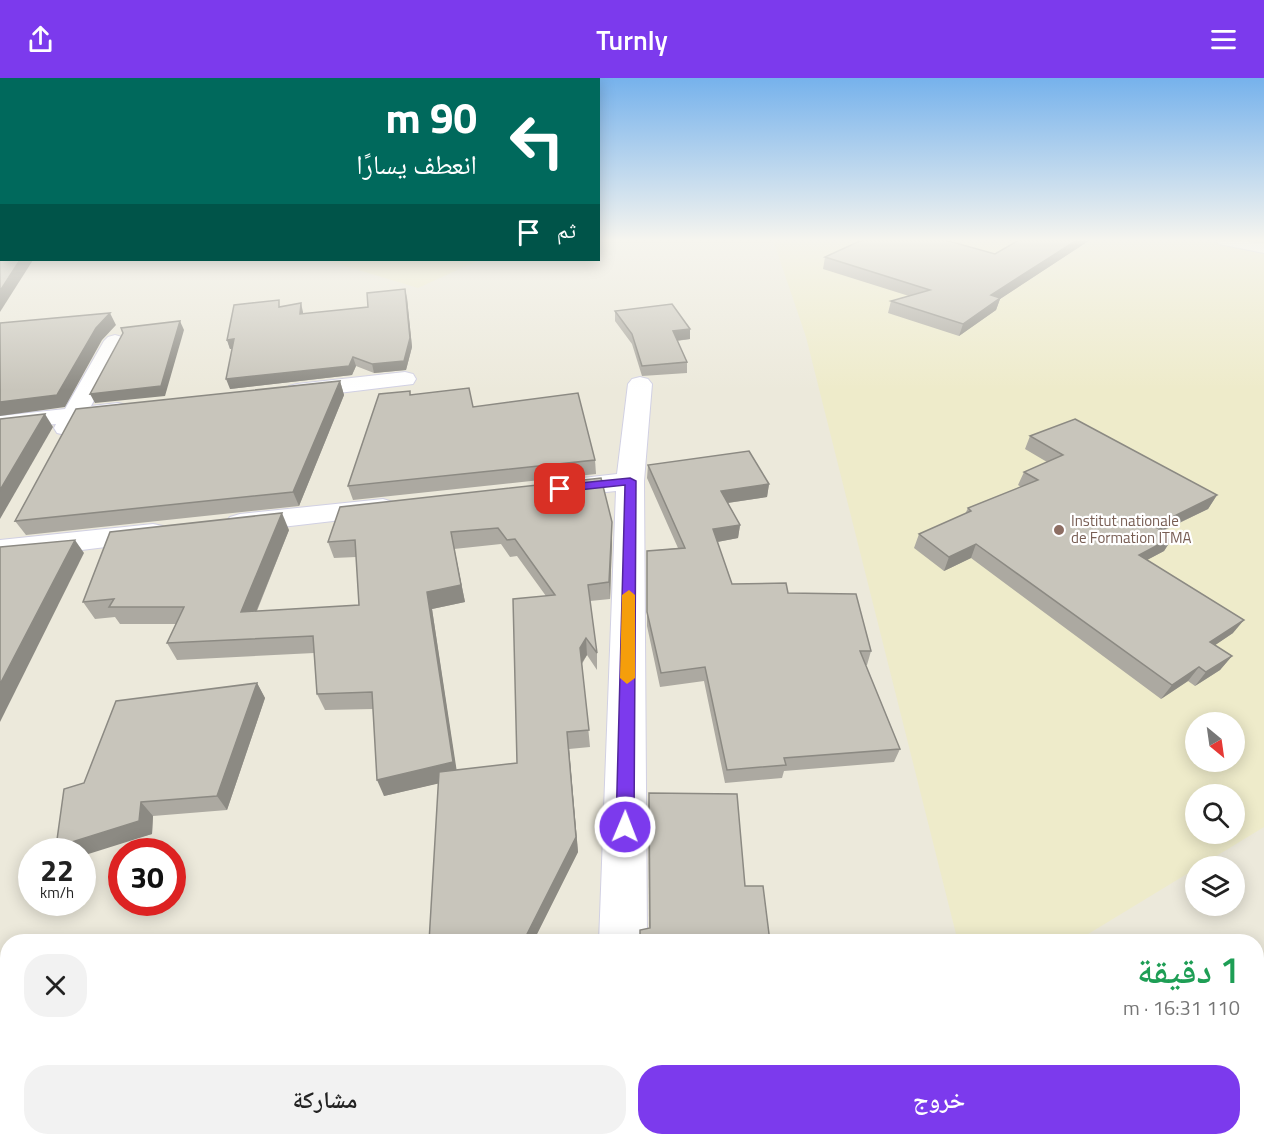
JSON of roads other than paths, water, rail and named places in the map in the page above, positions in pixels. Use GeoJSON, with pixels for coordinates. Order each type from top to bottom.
{"type":"FeatureCollection","features":[{"type":"Feature","properties":{"kind":"street"},"geometry":{"type":"LineString","coordinates":[[57,446],[116,341]]}},
{"type":"Feature","properties":{"kind":"street"},"geometry":{"type":"LineString","coordinates":[[275,393],[405,379]]}},
{"type":"Feature","properties":{"kind":"street"},"geometry":{"type":"LineString","coordinates":[[623,934],[630,481],[640,384]]}},
{"type":"Feature","properties":{"kind":"street"},"geometry":{"type":"LineString","coordinates":[[0,423],[145,407]]}},
{"type":"Feature","properties":{"kind":"street"},"geometry":{"type":"LineString","coordinates":[[535,491],[630,481]]}},
{"type":"Feature","properties":{"kind":"street"},"geometry":{"type":"LineString","coordinates":[[214,526],[405,506]]}},
{"type":"Feature","properties":{"kind":"street"},"geometry":{"type":"LineString","coordinates":[[3,545],[179,530]]}},
{"type":"Feature","properties":{"kind":"place","name":"Institut nationale de Formation ITMA"},"geometry":{"type":"Point","coordinates":[1059,530]}}]}
